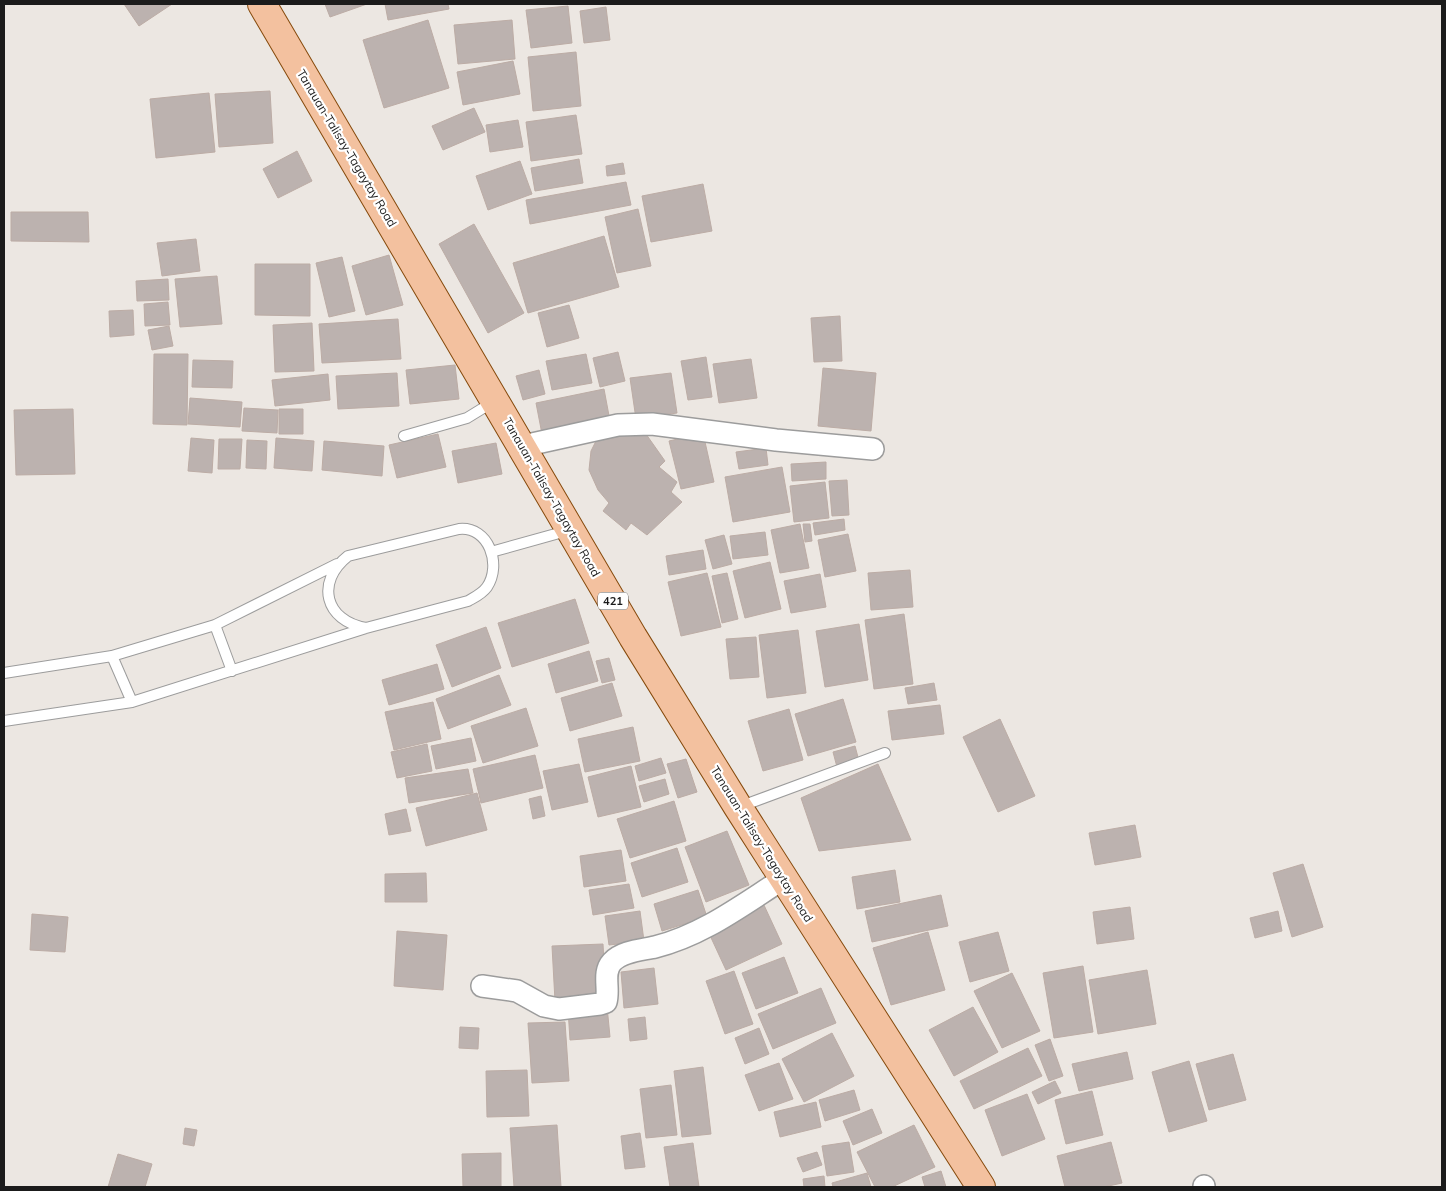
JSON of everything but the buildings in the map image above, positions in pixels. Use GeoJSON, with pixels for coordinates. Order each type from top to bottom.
{"type":"FeatureCollection","features":[{"type":"Feature","properties":{"kind":"main road","name":"Tanauan-Talisay-Tagaytay Road"},"geometry":{"type":"LineString","coordinates":[[262,4],[523,446],[633,637],[738,807],[981,1187]]}},
{"type":"Feature","properties":{"kind":"street"},"geometry":{"type":"LineString","coordinates":[[523,446],[618,425],[652,424],[776,440],[873,449]]}},
{"type":"Feature","properties":{"kind":"street"},"geometry":{"type":"LineString","coordinates":[[482,986],[517,991],[544,1006],[559,1009],[606,1002],[608,994],[606,973],[612,962],[624,954],[657,947],[707,928],[783,878]]}},
{"type":"Feature","properties":{"kind":"lane"},"geometry":{"type":"LineString","coordinates":[[404,436],[466,418],[496,400]]}},
{"type":"Feature","properties":{"kind":"lane"},"geometry":{"type":"LineString","coordinates":[[4,673],[112,656],[215,625],[337,564],[348,556],[360,552],[467,529],[475,532],[485,540],[494,564],[492,576],[487,587],[479,595],[468,601],[366,628],[132,702],[4,721]]}},
{"type":"Feature","properties":{"kind":"lane"},"geometry":{"type":"LineString","coordinates":[[491,552],[572,530]]}},
{"type":"Feature","properties":{"kind":"lane"},"geometry":{"type":"LineString","coordinates":[[337,564],[330,575],[328,588],[334,612],[354,626],[366,628]]}},
{"type":"Feature","properties":{"kind":"lane"},"geometry":{"type":"LineString","coordinates":[[215,625],[232,670]]}},
{"type":"Feature","properties":{"kind":"lane"},"geometry":{"type":"LineString","coordinates":[[112,656],[132,702]]}},
{"type":"Feature","properties":{"kind":"lane"},"geometry":{"type":"LineString","coordinates":[[738,807],[885,753]]}}]}
